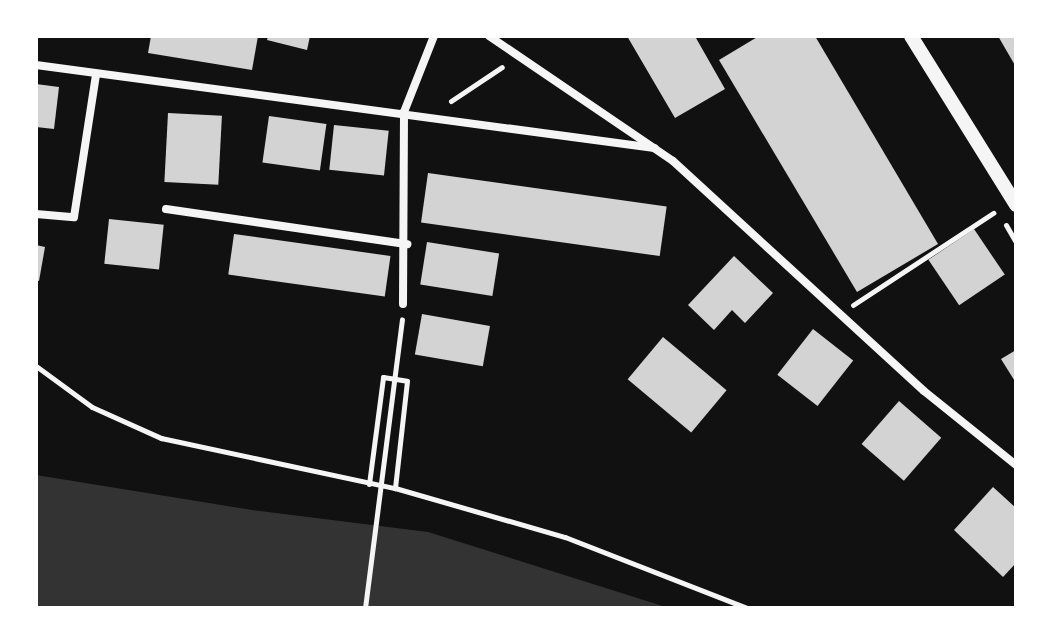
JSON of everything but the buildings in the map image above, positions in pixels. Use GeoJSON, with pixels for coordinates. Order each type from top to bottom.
{"type":"FeatureCollection","features":[{"type":"Feature","properties":{"kind":"street"},"geometry":{"type":"LineString","coordinates":[[403,304],[407,244],[401,150],[404,112],[434,36]]}},
{"type":"Feature","properties":{"kind":"street"},"geometry":{"type":"LineString","coordinates":[[489,36],[655,148],[924,391],[1016,465]]}},
{"type":"Feature","properties":{"kind":"street"},"geometry":{"type":"LineString","coordinates":[[911,36],[1016,205]]}},
{"type":"Feature","properties":{"kind":"street"},"geometry":{"type":"LineString","coordinates":[[36,65],[655,148]]}},
{"type":"Feature","properties":{"kind":"street"},"geometry":{"type":"LineString","coordinates":[[36,214],[74,217],[96,75]]}},
{"type":"Feature","properties":{"kind":"street"},"geometry":{"type":"LineString","coordinates":[[166,209],[407,244]]}},
{"type":"Feature","properties":{"kind":"path"},"geometry":{"type":"LineString","coordinates":[[447,104],[506,64]]}},
{"type":"Feature","properties":{"kind":"path"},"geometry":{"type":"LineString","coordinates":[[840,314],[993,213]]}},
{"type":"Feature","properties":{"kind":"path"},"geometry":{"type":"LineString","coordinates":[[365,608],[403,304]]}},
{"type":"Feature","properties":{"kind":"path"},"geometry":{"type":"LineString","coordinates":[[36,366],[92,407],[161,438],[395,488],[565,537],[747,608]]}},
{"type":"Feature","properties":{"kind":"path"},"geometry":{"type":"LineString","coordinates":[[369,484],[383,377],[407,381],[395,488]]}},
{"type":"Feature","properties":{"kind":"shaded area"},"geometry":{"type":"Polygon","coordinates":[[[36,475],[252,510],[428,532],[669,608],[36,608],[36,475]]]}}]}
